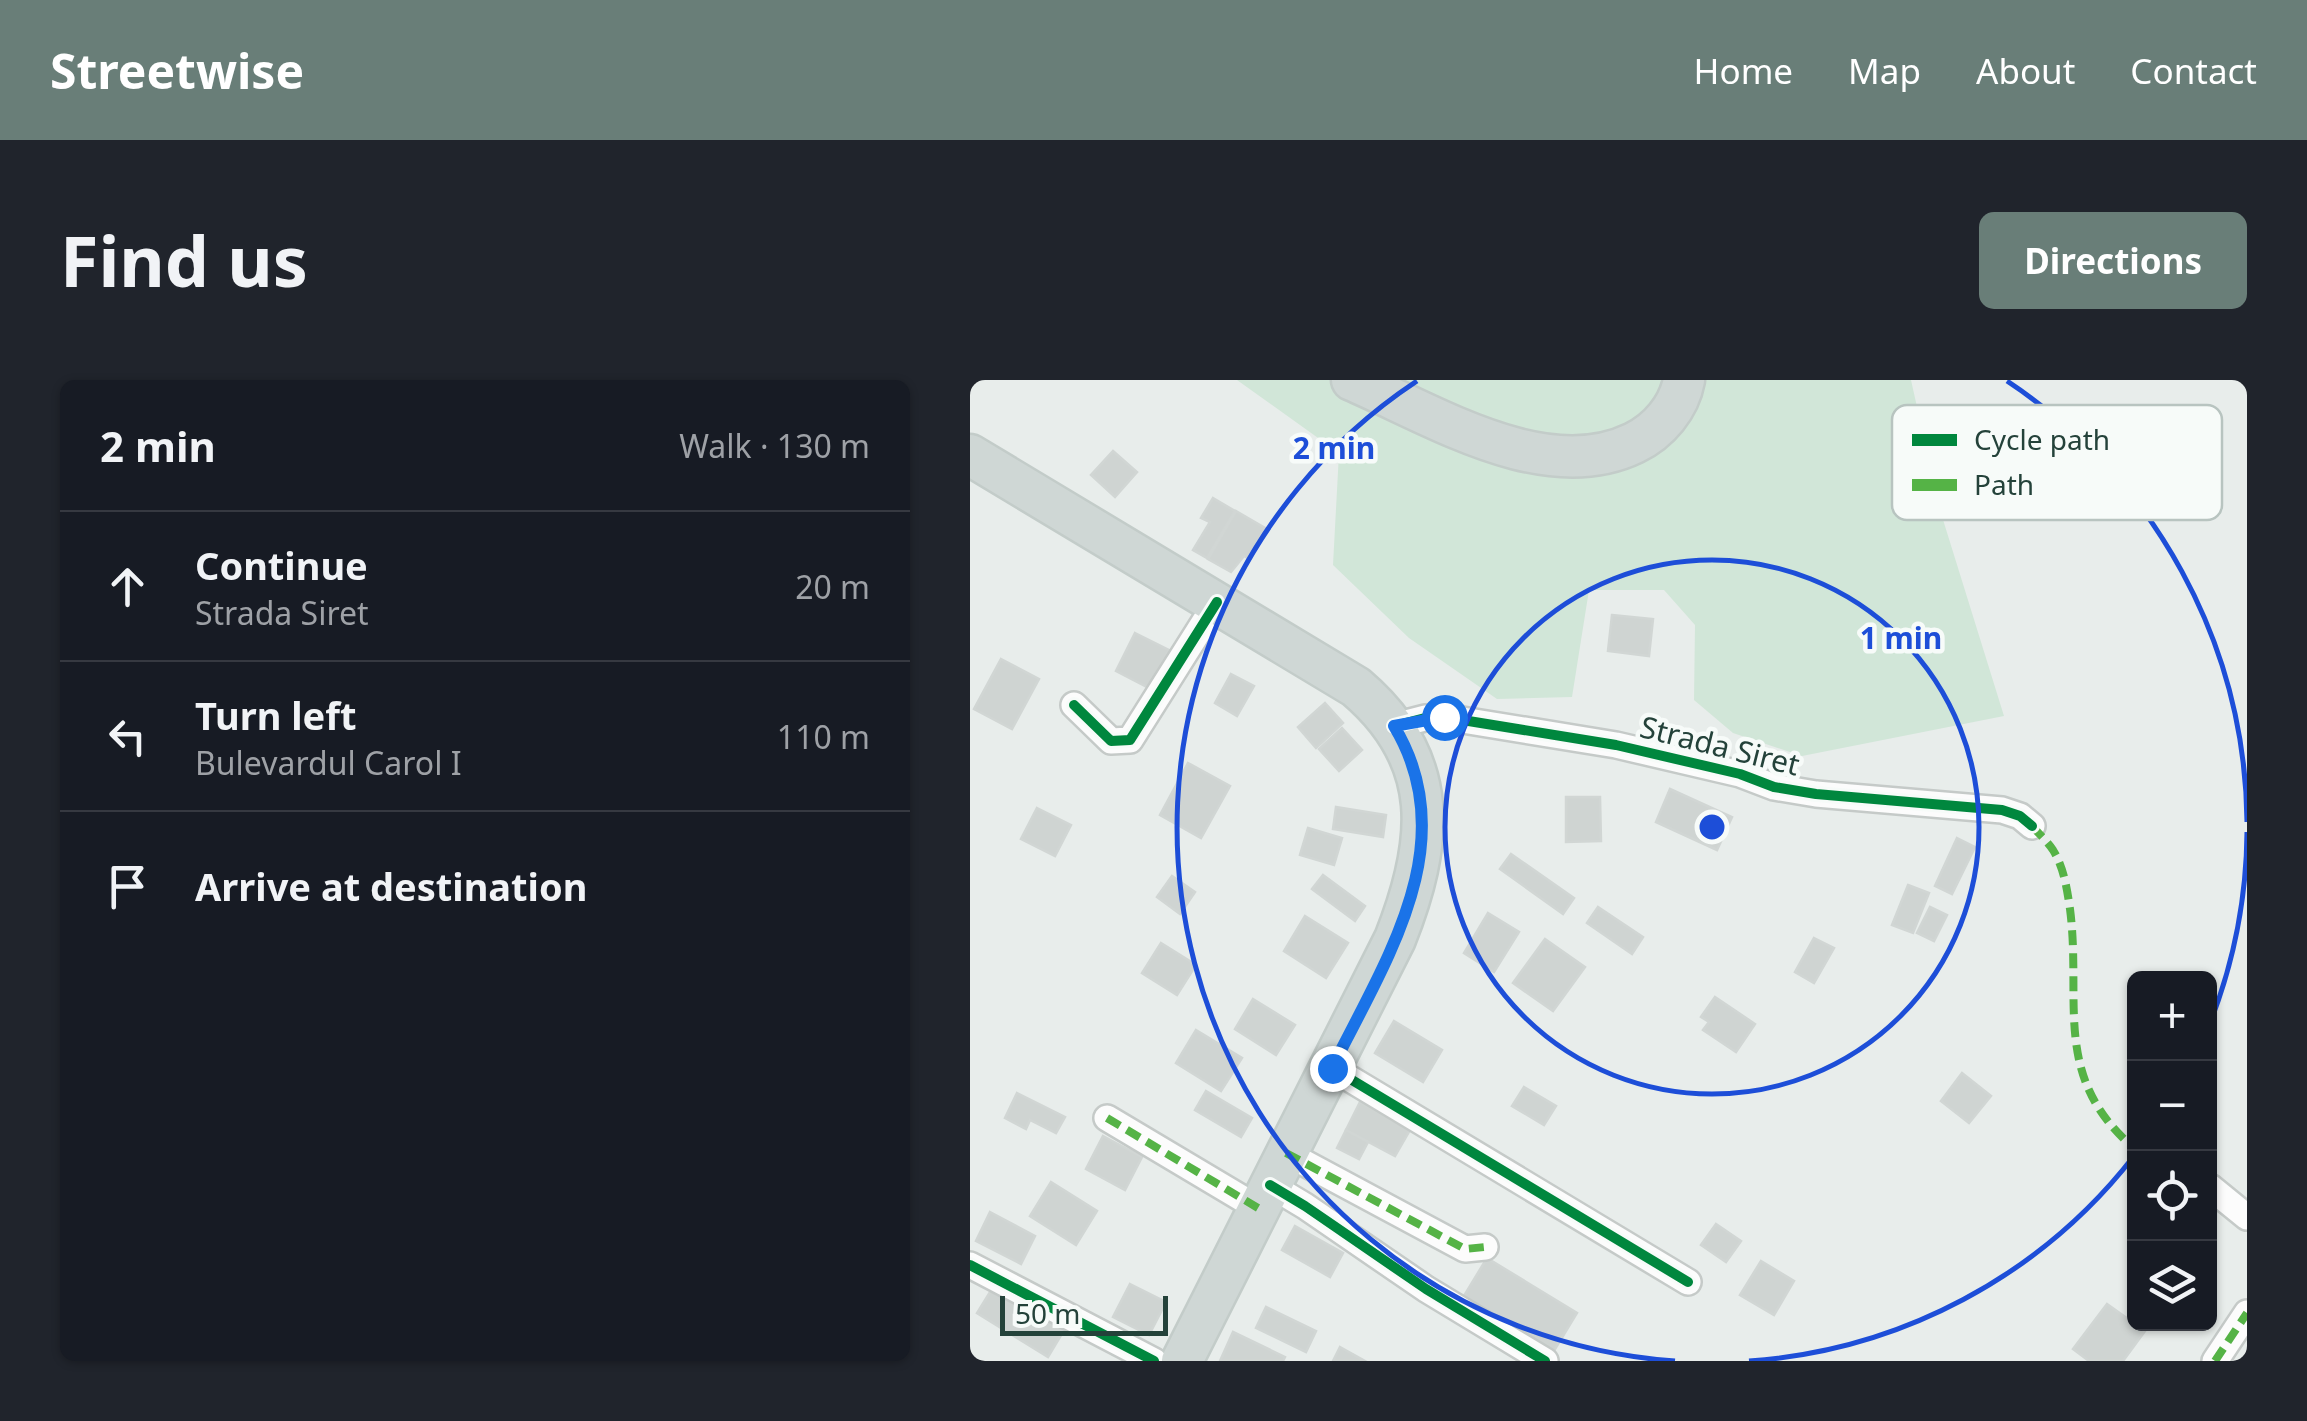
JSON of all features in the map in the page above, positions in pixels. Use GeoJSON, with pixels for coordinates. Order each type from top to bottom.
{"type":"FeatureCollection","features":[{"type":"Feature","properties":{"kind":"main road"},"geometry":{"type":"LineString","coordinates":[[1352,380],[1513,448],[1558,458],[1585,458],[1604,456],[1644,438],[1674,406],[1684,380]]}},
{"type":"Feature","properties":{"kind":"main road"},"geometry":{"type":"LineString","coordinates":[[970,455],[1356,687],[1394,726],[1416,768],[1424,812],[1419,866],[1395,939],[1182,1361]]}},
{"type":"Feature","properties":{"kind":"street"},"geometry":{"type":"LineString","coordinates":[[1074,705],[1111,740],[1130,740],[1217,602]]}},
{"type":"Feature","properties":{"kind":"street","name":"Strada Siret"},"geometry":{"type":"LineString","coordinates":[[1394,726],[1444,717],[1499,725],[1616,745],[1740,774],[1774,787],[2002,810],[2020,816],[2032,826]]}},
{"type":"Feature","properties":{"kind":"street"},"geometry":{"type":"LineString","coordinates":[[1332,1068],[1688,1282]]}},
{"type":"Feature","properties":{"kind":"street"},"geometry":{"type":"LineString","coordinates":[[1107,1118],[1272,1182],[1464,1249],[1486,1247]]}},
{"type":"Feature","properties":{"kind":"street"},"geometry":{"type":"LineString","coordinates":[[1272,1182],[1426,1289],[1545,1361]]}},
{"type":"Feature","properties":{"kind":"street"},"geometry":{"type":"LineString","coordinates":[[2217,1193],[2247,1218]]}},
{"type":"Feature","properties":{"kind":"street"},"geometry":{"type":"LineString","coordinates":[[970,1265],[1154,1361]]}},
{"type":"Feature","properties":{"kind":"street"},"geometry":{"type":"LineString","coordinates":[[2215,1361],[2247,1313]]}},
{"type":"Feature","properties":{"kind":"green space"},"geometry":{"type":"Polygon","coordinates":[[[1237,380],[1911,380],[1917,405],[1892,405],[1892,520],[1943,520],[2004,716],[1802,756],[1733,733],[1694,700],[1695,625],[1664,590],[1589,590],[1572,697],[1497,699],[1409,638],[1333,565],[1339,453],[1237,380]]]}},
{"type":"Feature","properties":{"kind":"building"},"geometry":{"type":"Polygon","coordinates":[[[1113,451],[1137,472],[1115,497],[1091,475],[1113,451]]]}},
{"type":"Feature","properties":{"kind":"building"},"geometry":{"type":"Polygon","coordinates":[[[1213,498],[1235,511],[1207,558],[1193,550],[1210,522],[1201,518],[1213,498]]]}},
{"type":"Feature","properties":{"kind":"building"},"geometry":{"type":"Polygon","coordinates":[[[1236,511],[1265,528],[1248,558],[1244,556],[1231,572],[1208,559],[1236,511]]]}},
{"type":"Feature","properties":{"kind":"building"},"geometry":{"type":"Polygon","coordinates":[[[1612,615],[1653,619],[1649,656],[1608,651],[1612,615]]]}},
{"type":"Feature","properties":{"kind":"building"},"geometry":{"type":"Polygon","coordinates":[[[1135,633],[1169,650],[1149,688],[1116,671],[1135,633]]]}},
{"type":"Feature","properties":{"kind":"building"},"geometry":{"type":"Polygon","coordinates":[[[1001,659],[1039,679],[1012,729],[974,709],[1001,659]]]}},
{"type":"Feature","properties":{"kind":"building"},"geometry":{"type":"Polygon","coordinates":[[[1231,674],[1254,686],[1237,716],[1215,703],[1231,674]]]}},
{"type":"Feature","properties":{"kind":"building"},"geometry":{"type":"Polygon","coordinates":[[[1325,703],[1343,723],[1316,748],[1298,727],[1325,703]]]}},
{"type":"Feature","properties":{"kind":"building"},"geometry":{"type":"Polygon","coordinates":[[[1342,728],[1362,750],[1339,771],[1319,749],[1342,728]]]}},
{"type":"Feature","properties":{"kind":"building"},"geometry":{"type":"Polygon","coordinates":[[[1188,763],[1230,786],[1201,838],[1160,815],[1188,763]]]}},
{"type":"Feature","properties":{"kind":"building"},"geometry":{"type":"Polygon","coordinates":[[[1670,789],[1732,817],[1717,850],[1656,822],[1670,789]]]}},
{"type":"Feature","properties":{"kind":"building"},"geometry":{"type":"Polygon","coordinates":[[[1566,797],[1600,797],[1601,841],[1566,842],[1566,797]]]}},
{"type":"Feature","properties":{"kind":"building"},"geometry":{"type":"Polygon","coordinates":[[[1336,807],[1386,815],[1383,837],[1333,829],[1336,807]]]}},
{"type":"Feature","properties":{"kind":"building"},"geometry":{"type":"Polygon","coordinates":[[[1037,808],[1071,825],[1055,856],[1021,839],[1037,808]]]}},
{"type":"Feature","properties":{"kind":"building"},"geometry":{"type":"Polygon","coordinates":[[[1308,828],[1342,838],[1334,865],[1300,855],[1308,828]]]}},
{"type":"Feature","properties":{"kind":"building"},"geometry":{"type":"Polygon","coordinates":[[[1957,838],[1975,847],[1952,894],[1935,886],[1957,838]]]}},
{"type":"Feature","properties":{"kind":"building"},"geometry":{"type":"Polygon","coordinates":[[[1511,854],[1574,898],[1563,914],[1500,869],[1511,854]]]}},
{"type":"Feature","properties":{"kind":"building"},"geometry":{"type":"Polygon","coordinates":[[[1323,875],[1365,906],[1355,921],[1312,889],[1323,875]]]}},
{"type":"Feature","properties":{"kind":"building"},"geometry":{"type":"Polygon","coordinates":[[[1172,876],[1195,892],[1180,914],[1157,897],[1172,876]]]}},
{"type":"Feature","properties":{"kind":"building"},"geometry":{"type":"Polygon","coordinates":[[[1908,885],[1929,893],[1913,933],[1892,925],[1908,885]]]}},
{"type":"Feature","properties":{"kind":"building"},"geometry":{"type":"Polygon","coordinates":[[[1598,907],[1643,937],[1632,954],[1587,923],[1598,907]]]}},
{"type":"Feature","properties":{"kind":"building"},"geometry":{"type":"Polygon","coordinates":[[[1930,907],[1947,915],[1934,941],[1917,933],[1930,907]]]}},
{"type":"Feature","properties":{"kind":"building"},"geometry":{"type":"Polygon","coordinates":[[[1488,913],[1519,932],[1494,972],[1464,953],[1488,913]]]}},
{"type":"Feature","properties":{"kind":"building"},"geometry":{"type":"Polygon","coordinates":[[[1305,916],[1348,943],[1326,978],[1284,951],[1305,916]]]}},
{"type":"Feature","properties":{"kind":"building"},"geometry":{"type":"Polygon","coordinates":[[[1814,938],[1834,948],[1814,983],[1795,972],[1814,938]]]}},
{"type":"Feature","properties":{"kind":"building"},"geometry":{"type":"Polygon","coordinates":[[[1545,939],[1585,967],[1553,1011],[1513,983],[1545,939]]]}},
{"type":"Feature","properties":{"kind":"building"},"geometry":{"type":"Polygon","coordinates":[[[1161,943],[1196,965],[1177,995],[1142,973],[1161,943]]]}},
{"type":"Feature","properties":{"kind":"building"},"geometry":{"type":"Polygon","coordinates":[[[1715,997],[1755,1024],[1736,1052],[1703,1030],[1709,1022],[1701,1017],[1715,997]]]}},
{"type":"Feature","properties":{"kind":"building"},"geometry":{"type":"Polygon","coordinates":[[[1253,999],[1295,1025],[1276,1055],[1235,1029],[1253,999]]]}},
{"type":"Feature","properties":{"kind":"building"},"geometry":{"type":"Polygon","coordinates":[[[1394,1021],[1442,1050],[1423,1082],[1375,1053],[1394,1021]]]}},
{"type":"Feature","properties":{"kind":"building"},"geometry":{"type":"Polygon","coordinates":[[[1196,1030],[1242,1058],[1221,1091],[1176,1063],[1196,1030]]]}},
{"type":"Feature","properties":{"kind":"building"},"geometry":{"type":"Polygon","coordinates":[[[1962,1073],[1991,1096],[1969,1123],[1941,1101],[1962,1073]]]}},
{"type":"Feature","properties":{"kind":"building"},"geometry":{"type":"Polygon","coordinates":[[[1524,1087],[1556,1106],[1544,1125],[1512,1106],[1524,1087]]]}},
{"type":"Feature","properties":{"kind":"building"},"geometry":{"type":"Polygon","coordinates":[[[1206,1091],[1252,1118],[1241,1137],[1195,1110],[1206,1091]]]}},
{"type":"Feature","properties":{"kind":"building"},"geometry":{"type":"Polygon","coordinates":[[[1017,1093],[1065,1117],[1056,1133],[1030,1120],[1026,1129],[1005,1118],[1017,1093]]]}},
{"type":"Feature","properties":{"kind":"building"},"geometry":{"type":"Polygon","coordinates":[[[1360,1102],[1410,1130],[1395,1156],[1346,1130],[1360,1102]]]}},
{"type":"Feature","properties":{"kind":"building"},"geometry":{"type":"Polygon","coordinates":[[[1346,1130],[1368,1142],[1359,1159],[1337,1148],[1346,1130]]]}},
{"type":"Feature","properties":{"kind":"building"},"geometry":{"type":"Polygon","coordinates":[[[1103,1136],[1142,1157],[1125,1190],[1086,1169],[1103,1136]]]}},
{"type":"Feature","properties":{"kind":"building"},"geometry":{"type":"Polygon","coordinates":[[[1051,1182],[1097,1211],[1076,1245],[1030,1216],[1051,1182]]]}},
{"type":"Feature","properties":{"kind":"building"},"geometry":{"type":"Polygon","coordinates":[[[990,1212],[1035,1236],[1021,1264],[976,1241],[990,1212]]]}},
{"type":"Feature","properties":{"kind":"building"},"geometry":{"type":"Polygon","coordinates":[[[1716,1224],[1741,1241],[1726,1262],[1701,1245],[1716,1224]]]}},
{"type":"Feature","properties":{"kind":"building"},"geometry":{"type":"Polygon","coordinates":[[[1295,1226],[1343,1253],[1330,1277],[1282,1250],[1295,1226]]]}},
{"type":"Feature","properties":{"kind":"building"},"geometry":{"type":"Polygon","coordinates":[[[1487,1258],[1577,1313],[1549,1359],[1459,1304],[1487,1258]]]}},
{"type":"Feature","properties":{"kind":"building"},"geometry":{"type":"Polygon","coordinates":[[[1761,1261],[1794,1281],[1774,1315],[1740,1295],[1761,1261]]]}},
{"type":"Feature","properties":{"kind":"building"},"geometry":{"type":"Polygon","coordinates":[[[995,1284],[1066,1327],[1048,1357],[977,1313],[995,1284]]]}},
{"type":"Feature","properties":{"kind":"building"},"geometry":{"type":"Polygon","coordinates":[[[1130,1284],[1166,1302],[1149,1335],[1113,1317],[1130,1284]]]}},
{"type":"Feature","properties":{"kind":"building"},"geometry":{"type":"Polygon","coordinates":[[[2107,1304],[2127,1318],[2127,1331],[2145,1331],[2123,1361],[2089,1361],[2073,1349],[2107,1304]]]}},
{"type":"Feature","properties":{"kind":"building"},"geometry":{"type":"Polygon","coordinates":[[[1266,1307],[1316,1331],[1306,1352],[1256,1328],[1266,1307]]]}},
{"type":"Feature","properties":{"kind":"building"},"geometry":{"type":"Polygon","coordinates":[[[1233,1332],[1285,1357],[1283,1361],[1220,1361],[1233,1332]]]}},
{"type":"Feature","properties":{"kind":"building"},"geometry":{"type":"Polygon","coordinates":[[[1340,1347],[1365,1361],[1333,1361],[1340,1347]]]}},
{"type":"Feature","properties":{"kind":"marked path"},"geometry":{"type":"LineString","coordinates":[[2032,826],[2053,850],[2066,886],[2080,1066],[2091,1094],[2108,1121],[2127,1141]]}},
{"type":"Feature","properties":{"kind":"marked path"},"geometry":{"type":"LineString","coordinates":[[1107,1118],[1258,1208]]}},
{"type":"Feature","properties":{"kind":"marked path"},"geometry":{"type":"LineString","coordinates":[[1286,1153],[1465,1249],[1485,1247]]}},
{"type":"Feature","properties":{"kind":"marked path"},"geometry":{"type":"LineString","coordinates":[[2215,1361],[2247,1313]]}},
{"type":"Feature","properties":{"kind":"cycle path"},"geometry":{"type":"LineString","coordinates":[[1074,705],[1111,741],[1130,740],[1217,602]]}},
{"type":"Feature","properties":{"kind":"cycle path"},"geometry":{"type":"LineString","coordinates":[[1394,726],[1444,717],[1616,745],[1740,774],[1774,787],[2002,810],[2020,816],[2032,826]]}},
{"type":"Feature","properties":{"kind":"cycle path"},"geometry":{"type":"LineString","coordinates":[[1332,1068],[1688,1282]]}},
{"type":"Feature","properties":{"kind":"cycle path"},"geometry":{"type":"LineString","coordinates":[[1270,1185],[1426,1289],[1545,1361]]}},
{"type":"Feature","properties":{"kind":"cycle path"},"geometry":{"type":"LineString","coordinates":[[970,1265],[1154,1361]]}},
{"type":"Feature","properties":{"kind":"route"},"geometry":{"type":"LineString","coordinates":[[1332,1068],[1395,939],[1419,866],[1424,812],[1421,791],[1416,768],[1394,726],[1444,717]]}}]}
